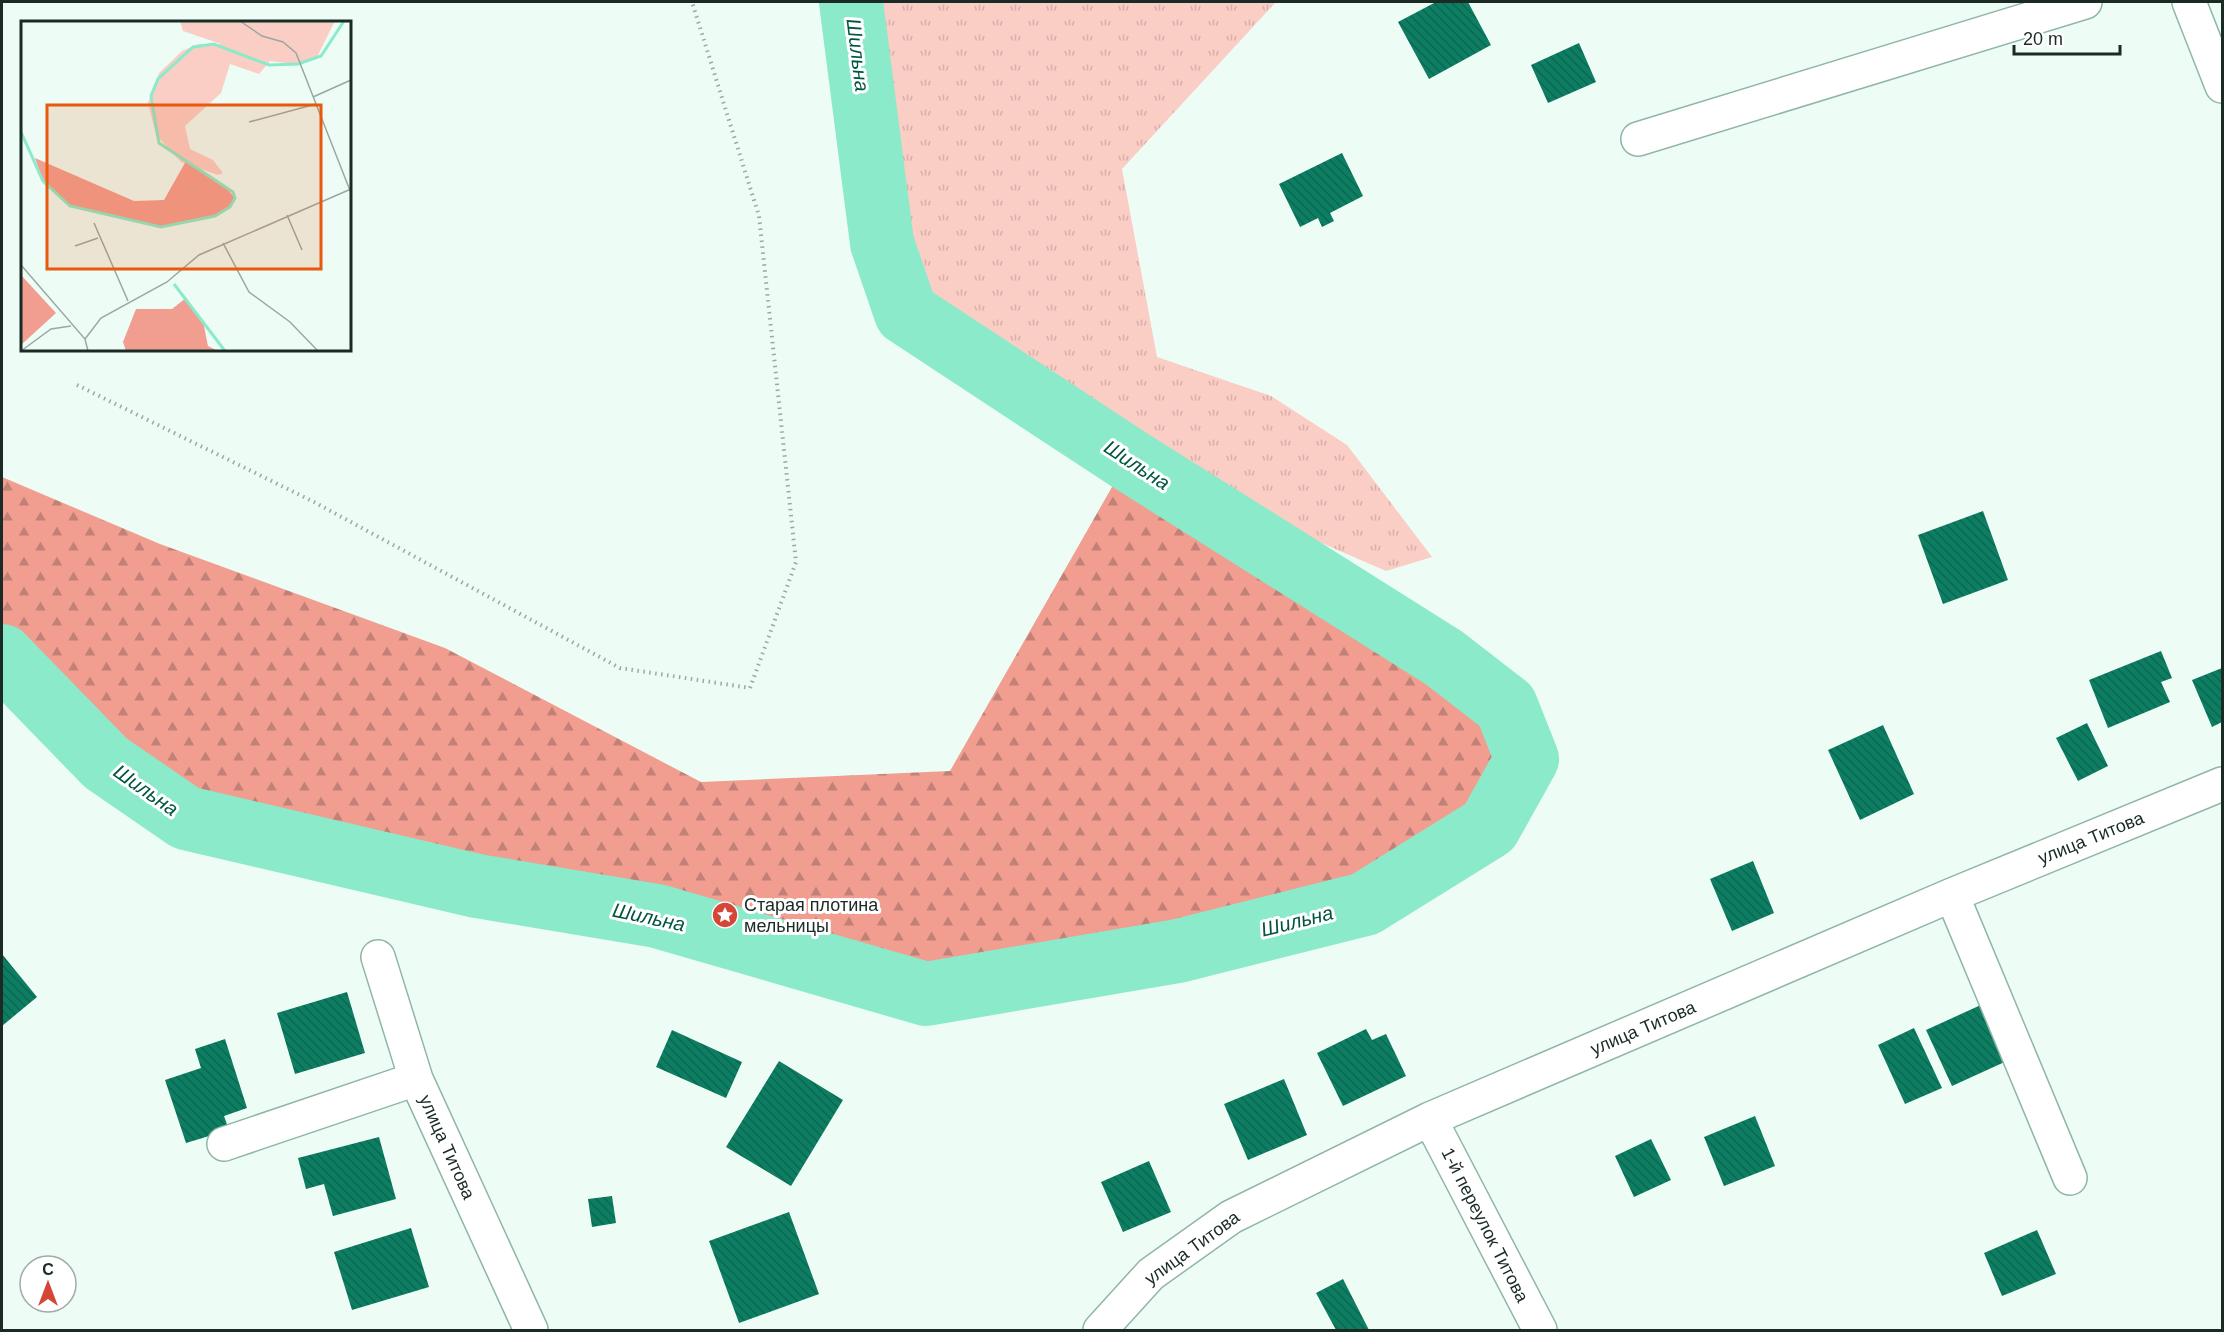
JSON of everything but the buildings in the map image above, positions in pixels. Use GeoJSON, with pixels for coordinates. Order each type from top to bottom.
{"type":"FeatureCollection","features":[{"type":"Feature","properties":{"kind":"street"},"geometry":{"type":"LineString","coordinates":[[1638,139],[2085,2]]}},
{"type":"Feature","properties":{"kind":"street"},"geometry":{"type":"LineString","coordinates":[[2189,2],[2223,86]]}},
{"type":"Feature","properties":{"kind":"street","name":"улица Титова"},"geometry":{"type":"LineString","coordinates":[[1100,1330],[1151,1274],[1230,1216],[1430,1119],[1952,895],[2223,784]]}},
{"type":"Feature","properties":{"kind":"street"},"geometry":{"type":"LineString","coordinates":[[1952,895],[2070,1178]]}},
{"type":"Feature","properties":{"kind":"street","name":"улица Титова"},"geometry":{"type":"LineString","coordinates":[[378,957],[416,1079],[531,1330]]}},
{"type":"Feature","properties":{"kind":"street"},"geometry":{"type":"LineString","coordinates":[[224,1144],[416,1079]]}},
{"type":"Feature","properties":{"kind":"street","name":"1-й переулок Титова"},"geometry":{"type":"LineString","coordinates":[[1430,1119],[1540,1330]]}},
{"type":"Feature","properties":{"kind":"path"},"geometry":{"type":"LineString","coordinates":[[77,385],[314,502],[620,668],[750,688],[796,562],[759,216],[692,2]]}},
{"type":"Feature","properties":{"kind":"green space"},"geometry":{"type":"Polygon","coordinates":[[[826,2],[1276,2],[1122,169],[1157,357],[1271,396],[1347,445],[1432,557],[1386,571],[1128,459],[1084,467],[882,243],[826,2]]]}},
{"type":"Feature","properties":{"kind":"green space"},"geometry":{"type":"Polygon","coordinates":[[[1128,459],[1444,658],[1506,706],[1527,759],[1489,827],[1365,904],[1178,951],[926,994],[657,916],[477,886],[186,818],[106,763],[2,656],[2,477],[160,544],[445,648],[701,782],[950,771],[1128,459]]]}},
{"type":"Feature","properties":{"kind":"waterway","name":"Шильна"},"geometry":{"type":"LineString","coordinates":[[2,656],[106,763],[186,818],[477,886],[657,916],[926,994],[1178,951],[1365,904],[1489,827],[1527,759],[1506,706],[1444,658],[1128,459],[906,313],[882,243],[851,2]]}},
{"type":"Feature","properties":{"kind":"place","name":"Старая плотина мельницы"},"geometry":{"type":"Point","coordinates":[725,915]}}]}
